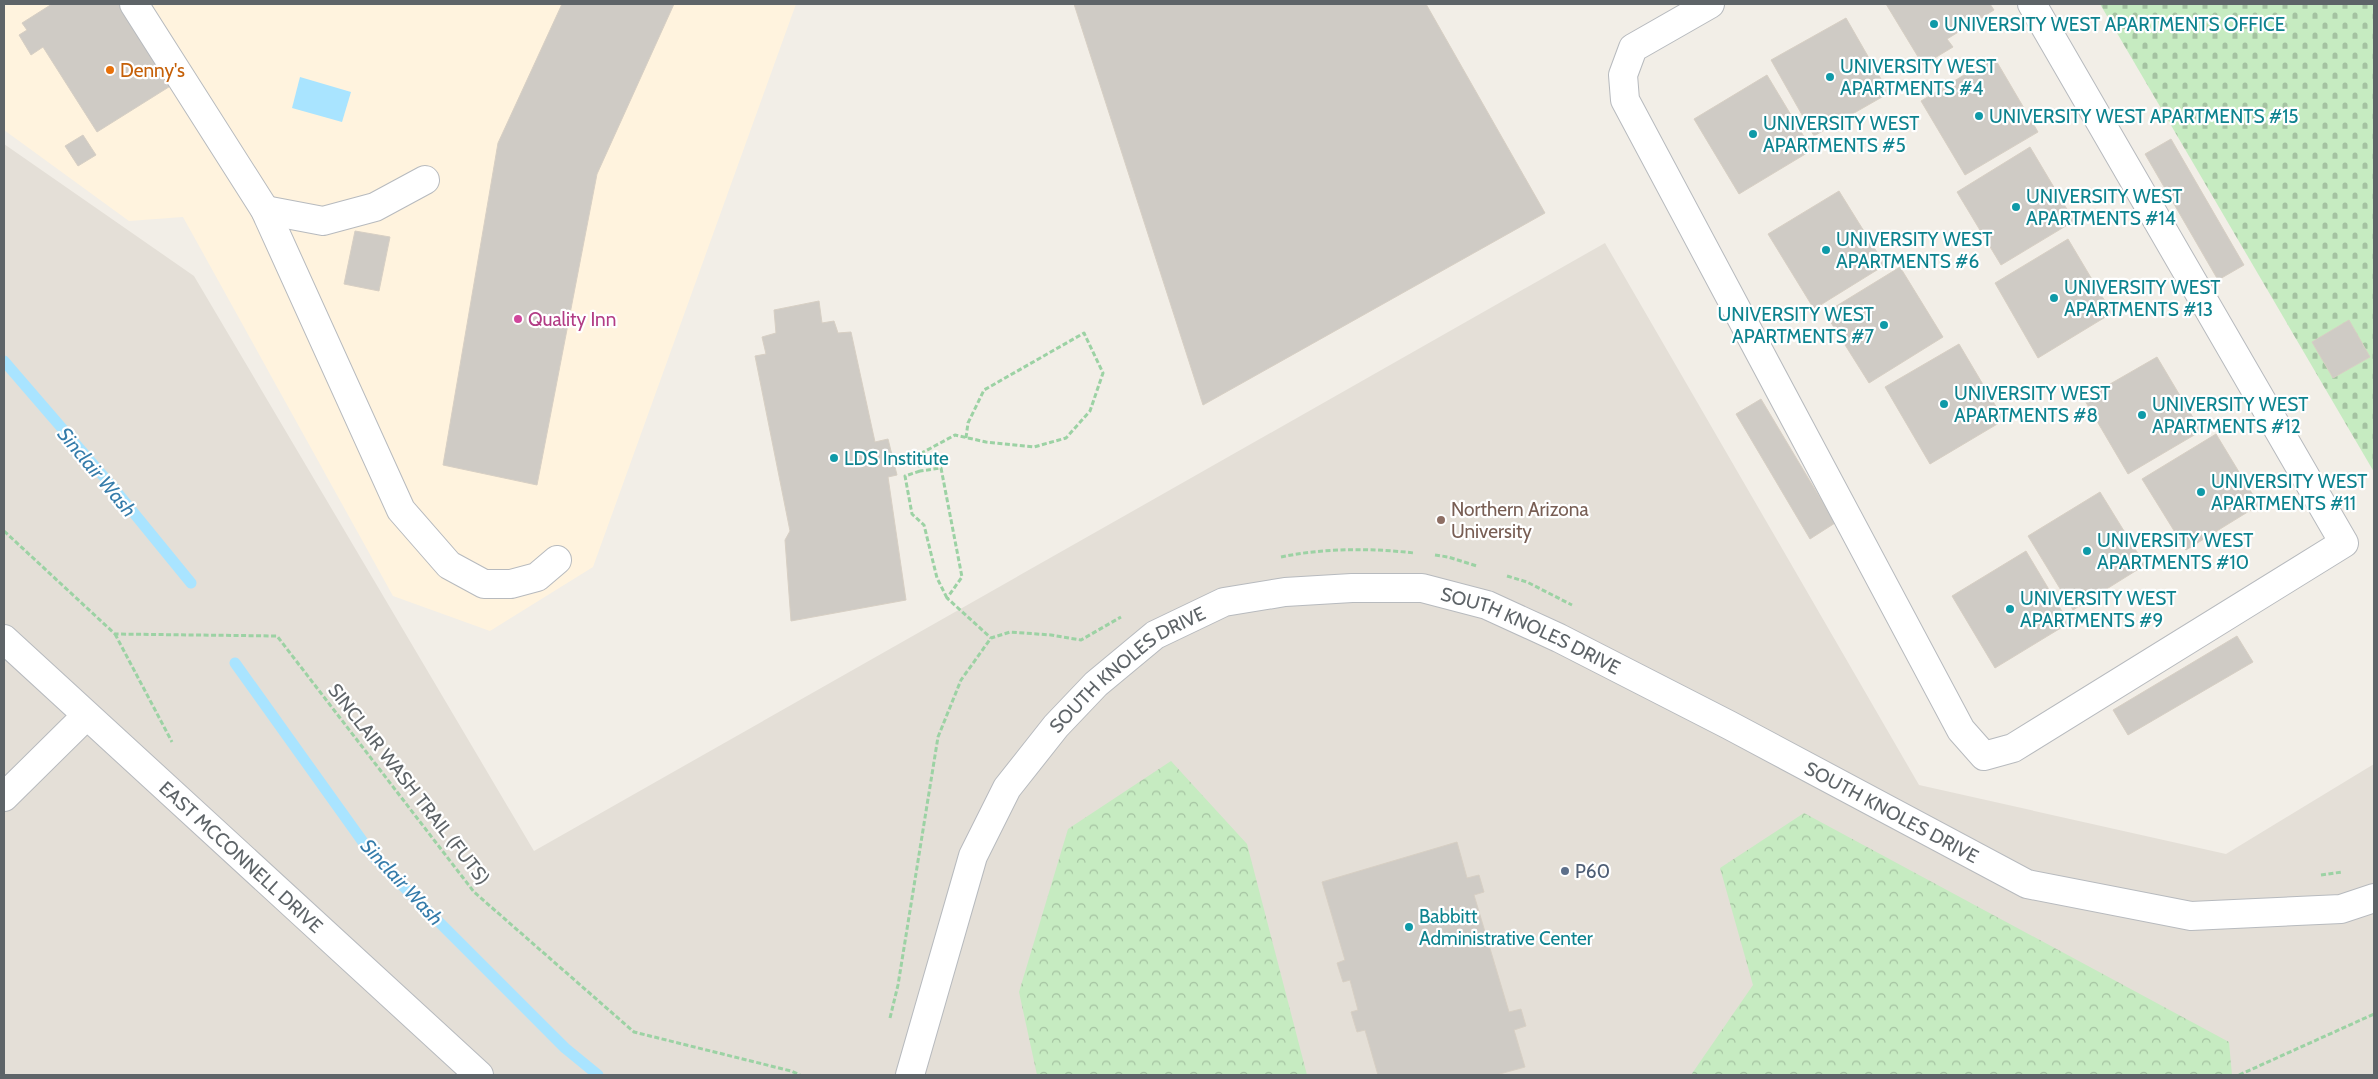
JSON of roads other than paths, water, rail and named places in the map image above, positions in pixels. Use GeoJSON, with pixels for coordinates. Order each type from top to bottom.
{"type":"FeatureCollection","features":[{"type":"Feature","properties":{"kind":"street"},"geometry":{"type":"LineString","coordinates":[[134,4],[265,210],[401,510],[449,565],[484,584],[511,584],[537,578],[557,560]]}},
{"type":"Feature","properties":{"kind":"street"},"geometry":{"type":"LineString","coordinates":[[1710,4],[1633,48],[1622,75],[1625,100],[1961,730],[1984,756],[2013,748],[2344,544],[2032,4]]}},
{"type":"Feature","properties":{"kind":"street"},"geometry":{"type":"LineString","coordinates":[[265,210],[323,221],[375,207],[425,180]]}},
{"type":"Feature","properties":{"kind":"street","name":"SOUTH KNOLES DRIVE"},"geometry":{"type":"LineString","coordinates":[[910,1075],[973,856],[1007,788],[1056,726],[1089,691],[1155,635],[1224,602],[1285,592],[1422,588],[1487,605],[1559,638],[1720,720],[2027,884],[2191,916],[2341,909],[2374,898]]}},
{"type":"Feature","properties":{"kind":"street","name":"EAST MCCONNELL DRIVE"},"geometry":{"type":"LineString","coordinates":[[4,639],[479,1075]]}},
{"type":"Feature","properties":{"kind":"street"},"geometry":{"type":"LineString","coordinates":[[4,797],[86,716]]}},
{"type":"Feature","properties":{"kind":"water"},"geometry":{"type":"Polygon","coordinates":[[[300,77],[351,92],[342,122],[292,108],[300,77]]]}},
{"type":"Feature","properties":{"kind":"waterway","name":"Sinclair Wash"},"geometry":{"type":"LineString","coordinates":[[4,361],[111,485],[191,583]]}},
{"type":"Feature","properties":{"kind":"waterway","name":"Sinclair Wash"},"geometry":{"type":"LineString","coordinates":[[235,663],[373,856],[565,1048],[598,1075]]}},
{"type":"Feature","properties":{"kind":"place","name":"UNIVERSITY WEST APARTMENTS OFFICE"},"geometry":{"type":"Point","coordinates":[1934,24]}},
{"type":"Feature","properties":{"kind":"place","name":"Denny's"},"geometry":{"type":"Point","coordinates":[110,70]}},
{"type":"Feature","properties":{"kind":"place","name":"UNIVERSITY WEST APARTMENTS #4"},"geometry":{"type":"Point","coordinates":[1830,77]}},
{"type":"Feature","properties":{"kind":"place","name":"UNIVERSITY WEST APARTMENTS #15"},"geometry":{"type":"Point","coordinates":[1979,116]}},
{"type":"Feature","properties":{"kind":"place","name":"UNIVERSITY WEST APARTMENTS #5"},"geometry":{"type":"Point","coordinates":[1753,134]}},
{"type":"Feature","properties":{"kind":"place","name":"UNIVERSITY WEST APARTMENTS #14"},"geometry":{"type":"Point","coordinates":[2016,207]}},
{"type":"Feature","properties":{"kind":"place","name":"UNIVERSITY WEST APARTMENTS #6"},"geometry":{"type":"Point","coordinates":[1826,250]}},
{"type":"Feature","properties":{"kind":"place","name":"UNIVERSITY WEST APARTMENTS #13"},"geometry":{"type":"Point","coordinates":[2054,298]}},
{"type":"Feature","properties":{"kind":"place","name":"Quality Inn"},"geometry":{"type":"Point","coordinates":[518,319]}},
{"type":"Feature","properties":{"kind":"place","name":"UNIVERSITY WEST APARTMENTS #7"},"geometry":{"type":"Point","coordinates":[1884,325]}},
{"type":"Feature","properties":{"kind":"place","name":"UNIVERSITY WEST APARTMENTS #8"},"geometry":{"type":"Point","coordinates":[1944,404]}},
{"type":"Feature","properties":{"kind":"place","name":"UNIVERSITY WEST APARTMENTS #12"},"geometry":{"type":"Point","coordinates":[2142,415]}},
{"type":"Feature","properties":{"kind":"place","name":"LDS Institute"},"geometry":{"type":"Point","coordinates":[834,458]}},
{"type":"Feature","properties":{"kind":"place","name":"UNIVERSITY WEST APARTMENTS #11"},"geometry":{"type":"Point","coordinates":[2201,492]}},
{"type":"Feature","properties":{"kind":"place","name":"Northern Arizona University"},"geometry":{"type":"Point","coordinates":[1441,520]}},
{"type":"Feature","properties":{"kind":"place","name":"UNIVERSITY WEST APARTMENTS #10"},"geometry":{"type":"Point","coordinates":[2087,551]}},
{"type":"Feature","properties":{"kind":"place","name":"UNIVERSITY WEST APARTMENTS #9"},"geometry":{"type":"Point","coordinates":[2010,609]}},
{"type":"Feature","properties":{"kind":"place","name":"P60"},"geometry":{"type":"Point","coordinates":[1565,871]}},
{"type":"Feature","properties":{"kind":"place","name":"Babbitt Administrative Center"},"geometry":{"type":"Point","coordinates":[1409,927]}}]}
